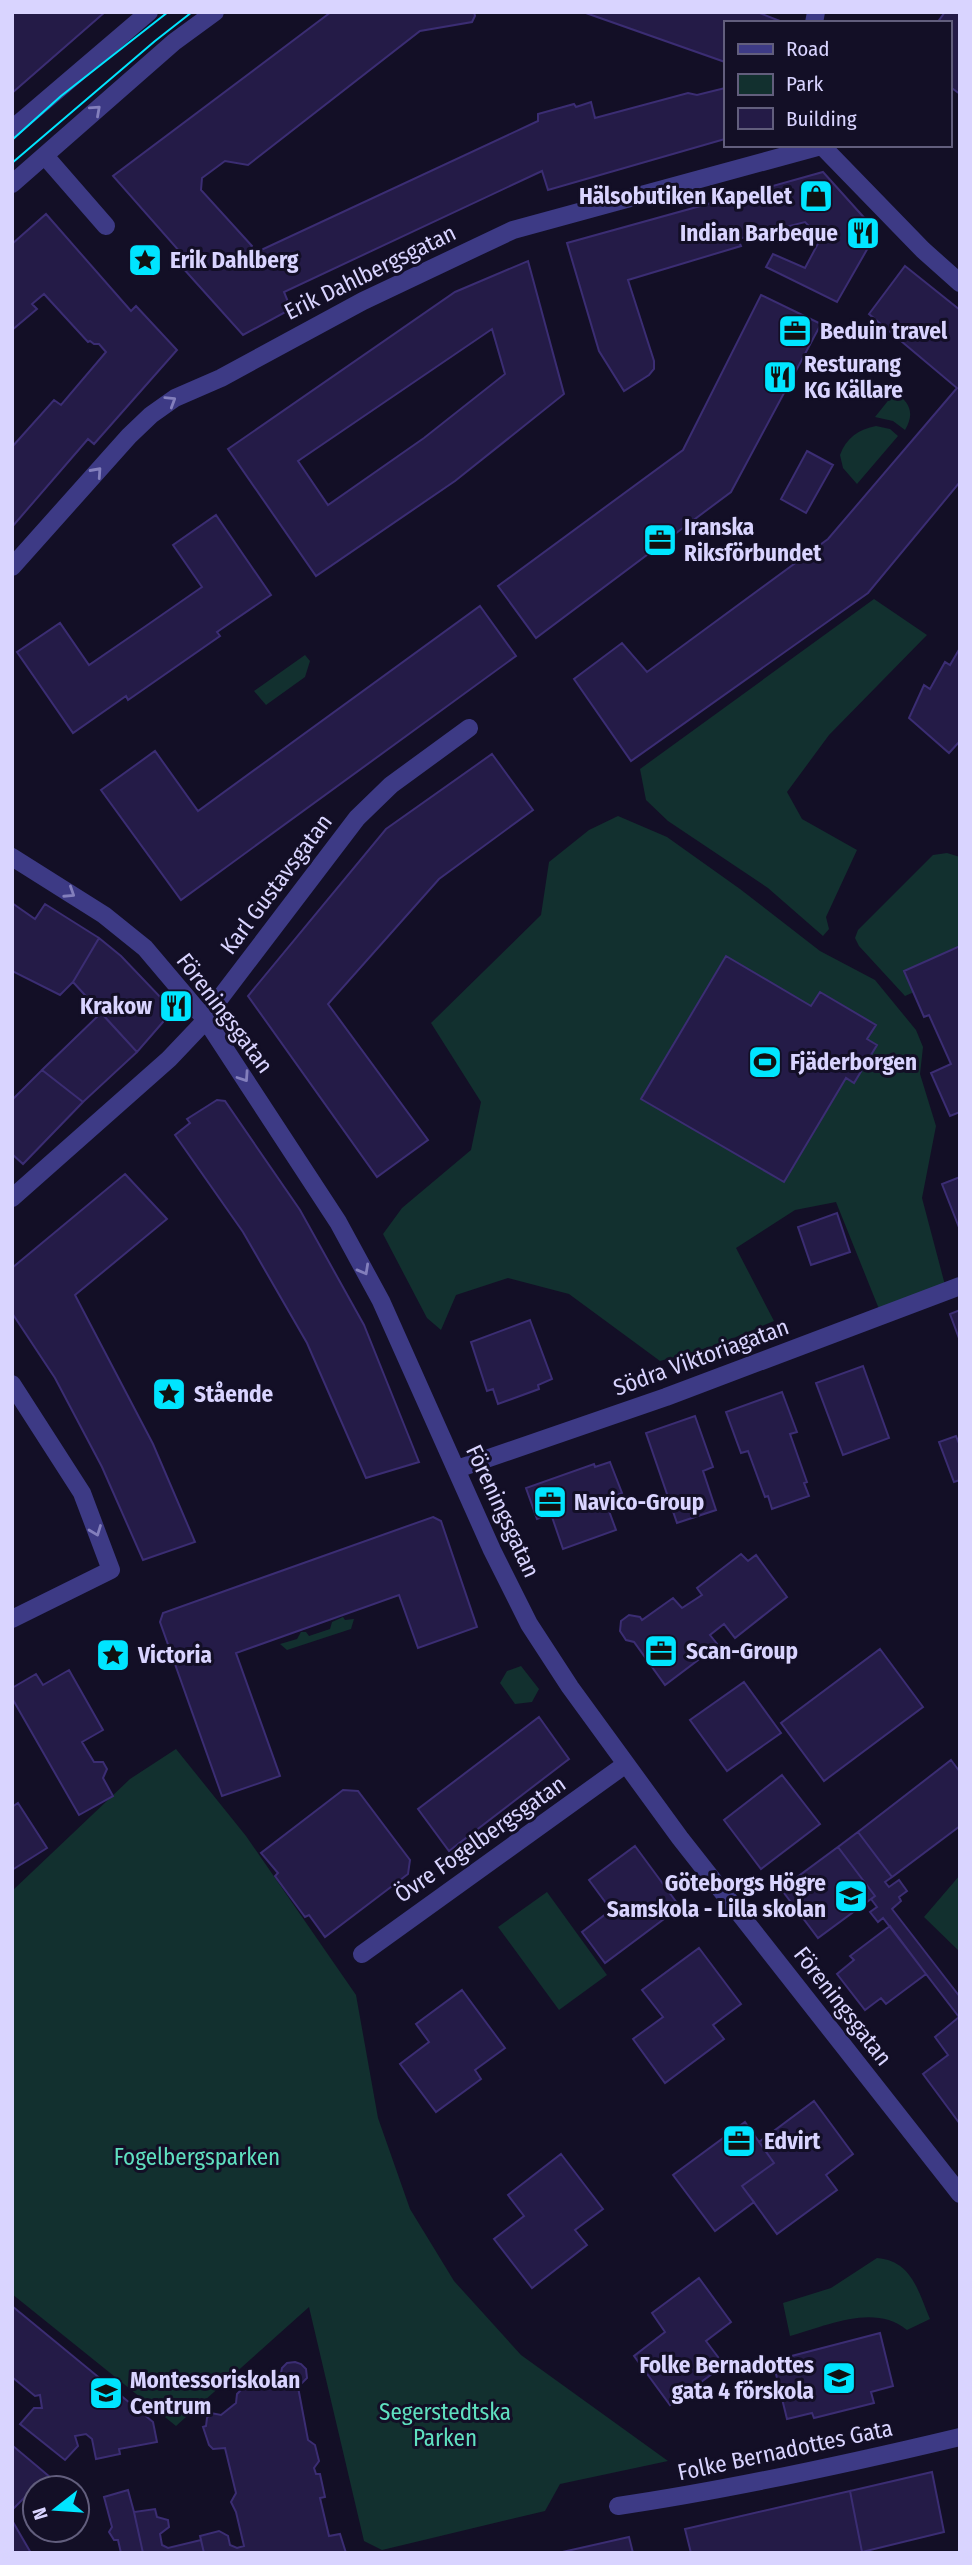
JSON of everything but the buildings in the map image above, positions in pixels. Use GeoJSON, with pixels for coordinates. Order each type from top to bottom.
{"type":"FeatureCollection","features":[{"type":"Feature","properties":{"kind":"street"},"geometry":{"type":"LineString","coordinates":[[12,129],[149,12]]}},
{"type":"Feature","properties":{"kind":"street"},"geometry":{"type":"LineString","coordinates":[[12,184],[174,42],[215,12]]}},
{"type":"Feature","properties":{"kind":"street","name":"Erik Dahlbergsgatan"},"geometry":{"type":"LineString","coordinates":[[12,567],[150,415],[175,398],[221,378],[363,301],[513,230],[817,147]]}},
{"type":"Feature","properties":{"kind":"street"},"geometry":{"type":"LineString","coordinates":[[822,147],[923,250],[960,283]]}},
{"type":"Feature","properties":{"kind":"street"},"geometry":{"type":"LineString","coordinates":[[45,156],[106,226]]}},
{"type":"Feature","properties":{"kind":"street","name":"Karl Gustavsgatan"},"geometry":{"type":"LineString","coordinates":[[12,1198],[169,1059],[206,1020],[357,818],[391,785],[469,728]]}},
{"type":"Feature","properties":{"kind":"street","name":"Föreningsgatan"},"geometry":{"type":"LineString","coordinates":[[12,856],[104,915],[145,948],[206,1020],[338,1223],[381,1301],[492,1550],[529,1624],[570,1687],[680,1838],[960,2194]]}},
{"type":"Feature","properties":{"kind":"street","name":"Södra Viktoriagatan"},"geometry":{"type":"LineString","coordinates":[[457,1469],[666,1397],[960,1286]]}},
{"type":"Feature","properties":{"kind":"street"},"geometry":{"type":"LineString","coordinates":[[12,1384],[82,1493],[111,1570],[12,1619]]}},
{"type":"Feature","properties":{"kind":"street","name":"Övre Fogelbergsgatan"},"geometry":{"type":"LineString","coordinates":[[362,1954],[626,1764]]}},
{"type":"Feature","properties":{"kind":"street","name":"Folke Bernadottes Gata"},"geometry":{"type":"LineString","coordinates":[[618,2506],[700,2494],[888,2455],[960,2437]]}},
{"type":"Feature","properties":{"kind":"green space"},"geometry":{"type":"Polygon","coordinates":[[[895,392],[909,409],[910,418],[905,430],[893,421],[875,417],[895,392]]]}},
{"type":"Feature","properties":{"kind":"green space"},"geometry":{"type":"Polygon","coordinates":[[[876,426],[890,429],[898,436],[857,484],[843,468],[840,455],[854,435],[876,426]]]}},
{"type":"Feature","properties":{"kind":"green space"},"geometry":{"type":"Polygon","coordinates":[[[874,599],[927,635],[829,735],[787,792],[802,819],[857,850],[826,917],[829,929],[823,936],[768,888],[668,821],[646,800],[640,769],[874,599]]]}},
{"type":"Feature","properties":{"kind":"green space"},"geometry":{"type":"Polygon","coordinates":[[[305,655],[310,661],[305,677],[266,705],[254,691],[305,655]]]}},
{"type":"Feature","properties":{"kind":"green space"},"geometry":{"type":"Polygon","coordinates":[[[618,816],[667,837],[820,951],[875,980],[916,1030],[923,1047],[920,1074],[936,1126],[922,1198],[945,1285],[879,1309],[836,1202],[795,1210],[736,1248],[774,1321],[717,1345],[660,1361],[569,1294],[508,1278],[456,1295],[441,1330],[427,1318],[383,1234],[402,1208],[471,1150],[481,1102],[431,1023],[541,915],[549,862],[589,830],[618,816]]]}},
{"type":"Feature","properties":{"kind":"green space"},"geometry":{"type":"Polygon","coordinates":[[[947,853],[960,857],[960,946],[904,971],[914,992],[905,996],[859,946],[855,938],[858,930],[933,855],[947,853]]]}},
{"type":"Feature","properties":{"kind":"green space"},"geometry":{"type":"Polygon","coordinates":[[[343,1617],[345,1620],[354,1619],[351,1629],[287,1650],[280,1644],[297,1639],[301,1632],[306,1632],[309,1636],[330,1629],[332,1622],[343,1617]]]}},
{"type":"Feature","properties":{"kind":"green space"},"geometry":{"type":"Polygon","coordinates":[[[521,1666],[539,1689],[532,1702],[515,1704],[500,1683],[507,1671],[521,1666]]]}},
{"type":"Feature","properties":{"kind":"green space","name":"Fogelbergsparken"},"geometry":{"type":"Polygon","coordinates":[[[176,1749],[246,1836],[356,1995],[378,2118],[410,2209],[454,2281],[521,2355],[668,2461],[560,2484],[545,2511],[382,2550],[364,2541],[309,2307],[176,2426],[12,2294],[12,1891],[130,1779],[176,1749]]]}},
{"type":"Feature","properties":{"kind":"green space"},"geometry":{"type":"Polygon","coordinates":[[[960,1875],[960,1952],[924,1917],[960,1875]]]}},
{"type":"Feature","properties":{"kind":"green space"},"geometry":{"type":"Polygon","coordinates":[[[547,1892],[607,1975],[559,2010],[498,1927],[547,1892]]]}},
{"type":"Feature","properties":{"kind":"green space"},"geometry":{"type":"Polygon","coordinates":[[[877,2258],[889,2260],[906,2271],[917,2288],[930,2319],[907,2330],[894,2322],[865,2317],[790,2336],[783,2303],[831,2288],[877,2258]]]}},
{"type":"Feature","properties":{"kind":"tram line"},"geometry":{"type":"LineString","coordinates":[[12,140],[61,96],[168,12]]}},
{"type":"Feature","properties":{"kind":"tram line"},"geometry":{"type":"LineString","coordinates":[[12,163],[192,12]]}},
{"type":"Feature","properties":{"kind":"place","name":"Hälsobutiken Kapellet"},"geometry":{"type":"Point","coordinates":[816,196]}},
{"type":"Feature","properties":{"kind":"place","name":"Indian Barbeque"},"geometry":{"type":"Point","coordinates":[863,233]}},
{"type":"Feature","properties":{"kind":"place","name":"Erik Dahlberg"},"geometry":{"type":"Point","coordinates":[145,260]}},
{"type":"Feature","properties":{"kind":"place","name":"Beduin travel"},"geometry":{"type":"Point","coordinates":[795,331]}},
{"type":"Feature","properties":{"kind":"place","name":"Resturang KG Källare"},"geometry":{"type":"Point","coordinates":[780,377]}},
{"type":"Feature","properties":{"kind":"place","name":"Iranska Riksförbundet"},"geometry":{"type":"Point","coordinates":[660,540]}},
{"type":"Feature","properties":{"kind":"place","name":"Krakow"},"geometry":{"type":"Point","coordinates":[176,1006]}},
{"type":"Feature","properties":{"kind":"place","name":"Fjäderborgen"},"geometry":{"type":"Point","coordinates":[765,1062]}},
{"type":"Feature","properties":{"kind":"place","name":"Stående"},"geometry":{"type":"Point","coordinates":[169,1394]}},
{"type":"Feature","properties":{"kind":"place","name":"Navico-Group"},"geometry":{"type":"Point","coordinates":[550,1502]}},
{"type":"Feature","properties":{"kind":"place","name":"Scan-Group"},"geometry":{"type":"Point","coordinates":[661,1651]}},
{"type":"Feature","properties":{"kind":"place","name":"Victoria"},"geometry":{"type":"Point","coordinates":[113,1655]}},
{"type":"Feature","properties":{"kind":"place","name":"Göteborgs Högre Samskola - Lilla skolan"},"geometry":{"type":"Point","coordinates":[851,1896]}},
{"type":"Feature","properties":{"kind":"place","name":"Edvirt"},"geometry":{"type":"Point","coordinates":[739,2141]}},
{"type":"Feature","properties":{"kind":"place","name":"Folke Bernadottes gata 4 förskola"},"geometry":{"type":"Point","coordinates":[839,2378]}},
{"type":"Feature","properties":{"kind":"place","name":"Montessoriskolan Centrum"},"geometry":{"type":"Point","coordinates":[106,2393]}},
{"type":"Feature","properties":{"kind":"park label","name":"Segerstedtska Parken"},"geometry":{"type":"Point","coordinates":[445,2425]}}]}
